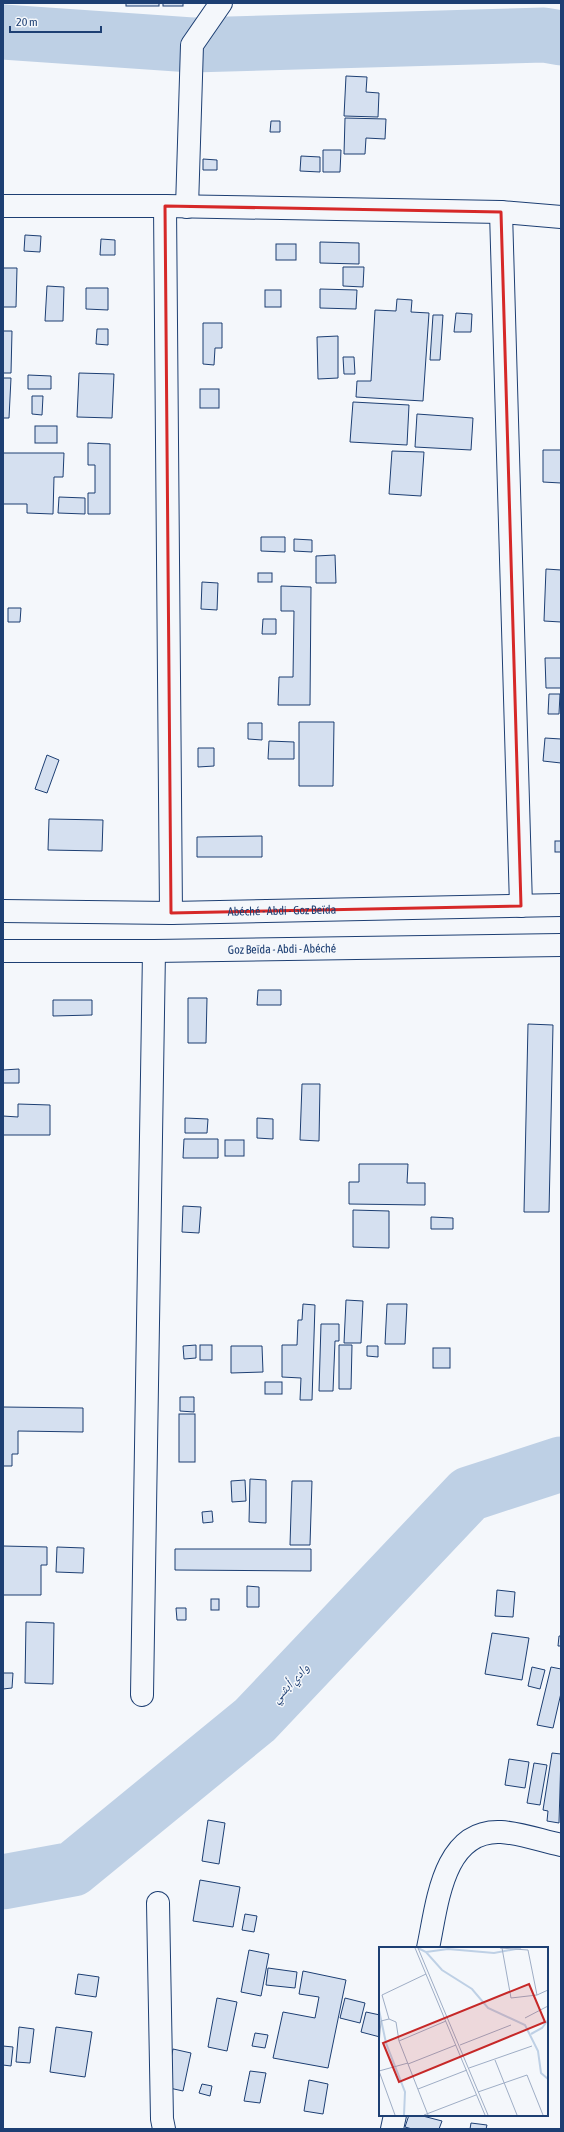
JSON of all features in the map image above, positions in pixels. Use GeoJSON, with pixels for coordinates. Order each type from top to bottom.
{"type":"FeatureCollection","features":[{"type":"Feature","properties":{"kind":"street"},"geometry":{"type":"LineString","coordinates":[[187,207],[192,45],[221,3]]}},
{"type":"Feature","properties":{"kind":"street"},"geometry":{"type":"LineString","coordinates":[[3,206],[164,206],[501,212],[561,217]]}},
{"type":"Feature","properties":{"kind":"street"},"geometry":{"type":"LineString","coordinates":[[164,206],[171,912]]}},
{"type":"Feature","properties":{"kind":"street"},"geometry":{"type":"LineString","coordinates":[[501,212],[521,906]]}},
{"type":"Feature","properties":{"kind":"street","name":"Abéché - Abdi - Goz Beïda"},"geometry":{"type":"LineString","coordinates":[[3,911],[171,912],[561,905]]}},
{"type":"Feature","properties":{"kind":"street","name":"Goz Beïda - Abdi - Abéché"},"geometry":{"type":"LineString","coordinates":[[3,951],[154,951],[561,945]]}},
{"type":"Feature","properties":{"kind":"street"},"geometry":{"type":"LineString","coordinates":[[142,1695],[154,951]]}},
{"type":"Feature","properties":{"kind":"street"},"geometry":{"type":"LineString","coordinates":[[428,1947],[446,1870],[464,1845],[475,1837],[500,1832],[561,1845]]}},
{"type":"Feature","properties":{"kind":"street"},"geometry":{"type":"LineString","coordinates":[[158,1903],[162,2111],[164,2129]]}},
{"type":"Feature","properties":{"kind":"street"},"geometry":{"type":"LineString","coordinates":[[392,2129],[395,2116]]}},
{"type":"Feature","properties":{"kind":"highlighted area"},"geometry":{"type":"Polygon","coordinates":[[[165,206],[501,212],[521,906],[171,913],[165,206]]]}},
{"type":"Feature","properties":{"kind":"building"},"geometry":{"type":"Polygon","coordinates":[[[126,3],[159,3],[159,6],[126,6],[126,3]]]}},
{"type":"Feature","properties":{"kind":"building"},"geometry":{"type":"Polygon","coordinates":[[[163,3],[183,3],[183,6],[163,6],[163,3]]]}},
{"type":"Feature","properties":{"kind":"building"},"geometry":{"type":"Polygon","coordinates":[[[346,76],[367,77],[366,92],[379,93],[378,117],[344,116],[346,76]]]}},
{"type":"Feature","properties":{"kind":"building"},"geometry":{"type":"Polygon","coordinates":[[[345,118],[386,119],[385,139],[366,138],[365,154],[344,154],[345,118]]]}},
{"type":"Feature","properties":{"kind":"building"},"geometry":{"type":"Polygon","coordinates":[[[271,121],[280,121],[280,132],[270,132],[271,121]]]}},
{"type":"Feature","properties":{"kind":"building"},"geometry":{"type":"Polygon","coordinates":[[[323,150],[341,150],[340,172],[323,172],[323,150]]]}},
{"type":"Feature","properties":{"kind":"building"},"geometry":{"type":"Polygon","coordinates":[[[301,156],[320,157],[320,172],[300,171],[301,156]]]}},
{"type":"Feature","properties":{"kind":"building"},"geometry":{"type":"Polygon","coordinates":[[[203,159],[217,160],[217,170],[203,170],[203,159]]]}},
{"type":"Feature","properties":{"kind":"building"},"geometry":{"type":"Polygon","coordinates":[[[25,235],[41,236],[40,252],[24,251],[25,235]]]}},
{"type":"Feature","properties":{"kind":"building"},"geometry":{"type":"Polygon","coordinates":[[[101,239],[115,240],[115,255],[100,255],[101,239]]]}},
{"type":"Feature","properties":{"kind":"building"},"geometry":{"type":"Polygon","coordinates":[[[320,242],[359,243],[359,264],[320,263],[320,242]]]}},
{"type":"Feature","properties":{"kind":"building"},"geometry":{"type":"Polygon","coordinates":[[[276,244],[296,244],[296,260],[276,260],[276,244]]]}},
{"type":"Feature","properties":{"kind":"building"},"geometry":{"type":"Polygon","coordinates":[[[343,267],[364,267],[363,287],[343,286],[343,267]]]}},
{"type":"Feature","properties":{"kind":"building"},"geometry":{"type":"Polygon","coordinates":[[[3,268],[17,268],[16,307],[3,307],[3,268]]]}},
{"type":"Feature","properties":{"kind":"building"},"geometry":{"type":"Polygon","coordinates":[[[47,286],[64,287],[63,321],[45,321],[47,286]]]}},
{"type":"Feature","properties":{"kind":"building"},"geometry":{"type":"Polygon","coordinates":[[[86,288],[108,288],[108,310],[86,309],[86,288]]]}},
{"type":"Feature","properties":{"kind":"building"},"geometry":{"type":"Polygon","coordinates":[[[320,289],[357,290],[356,309],[320,308],[320,289]]]}},
{"type":"Feature","properties":{"kind":"building"},"geometry":{"type":"Polygon","coordinates":[[[265,290],[281,290],[281,307],[265,307],[265,290]]]}},
{"type":"Feature","properties":{"kind":"building"},"geometry":{"type":"Polygon","coordinates":[[[397,299],[412,300],[411,312],[429,313],[423,401],[356,397],[357,381],[371,381],[375,310],[396,311],[397,299]]]}},
{"type":"Feature","properties":{"kind":"building"},"geometry":{"type":"Polygon","coordinates":[[[456,313],[472,314],[471,332],[454,332],[456,313]]]}},
{"type":"Feature","properties":{"kind":"building"},"geometry":{"type":"Polygon","coordinates":[[[433,315],[443,315],[440,360],[430,360],[433,315]]]}},
{"type":"Feature","properties":{"kind":"building"},"geometry":{"type":"Polygon","coordinates":[[[203,323],[222,323],[222,348],[215,348],[214,365],[203,364],[203,323]]]}},
{"type":"Feature","properties":{"kind":"building"},"geometry":{"type":"Polygon","coordinates":[[[97,329],[108,329],[108,345],[96,344],[97,329]]]}},
{"type":"Feature","properties":{"kind":"building"},"geometry":{"type":"Polygon","coordinates":[[[3,331],[12,331],[11,373],[3,373],[3,331]]]}},
{"type":"Feature","properties":{"kind":"building"},"geometry":{"type":"Polygon","coordinates":[[[338,336],[338,378],[318,379],[317,337],[338,336]]]}},
{"type":"Feature","properties":{"kind":"building"},"geometry":{"type":"Polygon","coordinates":[[[343,357],[354,357],[355,374],[344,374],[343,357]]]}},
{"type":"Feature","properties":{"kind":"building"},"geometry":{"type":"Polygon","coordinates":[[[79,373],[114,374],[112,418],[77,417],[79,373]]]}},
{"type":"Feature","properties":{"kind":"building"},"geometry":{"type":"Polygon","coordinates":[[[28,375],[51,376],[51,389],[28,389],[28,375]]]}},
{"type":"Feature","properties":{"kind":"building"},"geometry":{"type":"Polygon","coordinates":[[[3,378],[11,378],[9,418],[3,418],[3,378]]]}},
{"type":"Feature","properties":{"kind":"building"},"geometry":{"type":"Polygon","coordinates":[[[200,389],[219,389],[219,408],[200,408],[200,389]]]}},
{"type":"Feature","properties":{"kind":"building"},"geometry":{"type":"Polygon","coordinates":[[[32,396],[43,396],[42,415],[32,414],[32,396]]]}},
{"type":"Feature","properties":{"kind":"building"},"geometry":{"type":"Polygon","coordinates":[[[353,402],[409,405],[407,445],[350,442],[353,402]]]}},
{"type":"Feature","properties":{"kind":"building"},"geometry":{"type":"Polygon","coordinates":[[[417,414],[473,418],[471,450],[415,447],[417,414]]]}},
{"type":"Feature","properties":{"kind":"building"},"geometry":{"type":"Polygon","coordinates":[[[35,426],[57,426],[57,443],[35,443],[35,426]]]}},
{"type":"Feature","properties":{"kind":"building"},"geometry":{"type":"Polygon","coordinates":[[[88,443],[110,444],[110,514],[88,514],[88,493],[95,493],[95,465],[88,465],[88,443]]]}},
{"type":"Feature","properties":{"kind":"building"},"geometry":{"type":"Polygon","coordinates":[[[543,450],[561,450],[561,483],[543,482],[543,450]]]}},
{"type":"Feature","properties":{"kind":"building"},"geometry":{"type":"Polygon","coordinates":[[[392,451],[424,452],[421,496],[389,494],[392,451]]]}},
{"type":"Feature","properties":{"kind":"building"},"geometry":{"type":"Polygon","coordinates":[[[3,453],[64,453],[63,477],[54,477],[53,514],[27,513],[27,504],[3,504],[3,453]]]}},
{"type":"Feature","properties":{"kind":"building"},"geometry":{"type":"Polygon","coordinates":[[[59,497],[85,498],[85,514],[58,513],[59,497]]]}},
{"type":"Feature","properties":{"kind":"building"},"geometry":{"type":"Polygon","coordinates":[[[261,537],[285,537],[285,552],[261,551],[261,537]]]}},
{"type":"Feature","properties":{"kind":"building"},"geometry":{"type":"Polygon","coordinates":[[[294,539],[312,540],[312,552],[294,551],[294,539]]]}},
{"type":"Feature","properties":{"kind":"building"},"geometry":{"type":"Polygon","coordinates":[[[335,555],[336,583],[316,583],[316,556],[335,555]]]}},
{"type":"Feature","properties":{"kind":"building"},"geometry":{"type":"Polygon","coordinates":[[[546,569],[561,570],[561,622],[544,621],[546,569]]]}},
{"type":"Feature","properties":{"kind":"building"},"geometry":{"type":"Polygon","coordinates":[[[258,573],[272,573],[272,582],[258,582],[258,573]]]}},
{"type":"Feature","properties":{"kind":"building"},"geometry":{"type":"Polygon","coordinates":[[[202,582],[218,583],[217,610],[201,609],[202,582]]]}},
{"type":"Feature","properties":{"kind":"building"},"geometry":{"type":"Polygon","coordinates":[[[281,586],[311,587],[310,705],[278,705],[279,677],[293,677],[294,611],[281,611],[281,586]]]}},
{"type":"Feature","properties":{"kind":"building"},"geometry":{"type":"Polygon","coordinates":[[[8,608],[21,608],[20,622],[8,622],[8,608]]]}},
{"type":"Feature","properties":{"kind":"building"},"geometry":{"type":"Polygon","coordinates":[[[263,619],[276,619],[276,634],[262,634],[263,619]]]}},
{"type":"Feature","properties":{"kind":"building"},"geometry":{"type":"Polygon","coordinates":[[[545,658],[561,658],[561,688],[546,688],[545,658]]]}},
{"type":"Feature","properties":{"kind":"building"},"geometry":{"type":"Polygon","coordinates":[[[549,694],[560,694],[559,714],[548,714],[549,694]]]}},
{"type":"Feature","properties":{"kind":"building"},"geometry":{"type":"Polygon","coordinates":[[[299,722],[334,722],[333,786],[299,786],[299,722]]]}},
{"type":"Feature","properties":{"kind":"building"},"geometry":{"type":"Polygon","coordinates":[[[248,723],[262,723],[262,740],[248,739],[248,723]]]}},
{"type":"Feature","properties":{"kind":"building"},"geometry":{"type":"Polygon","coordinates":[[[545,738],[561,739],[561,763],[543,761],[545,738]]]}},
{"type":"Feature","properties":{"kind":"building"},"geometry":{"type":"Polygon","coordinates":[[[269,741],[294,742],[294,759],[268,759],[269,741]]]}},
{"type":"Feature","properties":{"kind":"building"},"geometry":{"type":"Polygon","coordinates":[[[198,748],[214,748],[214,766],[198,767],[198,748]]]}},
{"type":"Feature","properties":{"kind":"building"},"geometry":{"type":"Polygon","coordinates":[[[47,755],[59,760],[47,793],[35,789],[47,755]]]}},
{"type":"Feature","properties":{"kind":"building"},"geometry":{"type":"Polygon","coordinates":[[[49,819],[103,820],[102,851],[48,850],[49,819]]]}},
{"type":"Feature","properties":{"kind":"building"},"geometry":{"type":"Polygon","coordinates":[[[262,836],[262,857],[197,857],[197,837],[262,836]]]}},
{"type":"Feature","properties":{"kind":"building"},"geometry":{"type":"Polygon","coordinates":[[[555,841],[561,841],[561,852],[555,852],[555,841]]]}},
{"type":"Feature","properties":{"kind":"building"},"geometry":{"type":"Polygon","coordinates":[[[258,990],[281,990],[281,1005],[257,1005],[258,990]]]}},
{"type":"Feature","properties":{"kind":"building"},"geometry":{"type":"Polygon","coordinates":[[[188,998],[207,998],[206,1043],[188,1043],[188,998]]]}},
{"type":"Feature","properties":{"kind":"building"},"geometry":{"type":"Polygon","coordinates":[[[53,1000],[92,1000],[92,1015],[53,1016],[53,1000]]]}},
{"type":"Feature","properties":{"kind":"building"},"geometry":{"type":"Polygon","coordinates":[[[528,1024],[553,1025],[549,1212],[524,1212],[528,1024]]]}},
{"type":"Feature","properties":{"kind":"building"},"geometry":{"type":"Polygon","coordinates":[[[19,1069],[19,1083],[3,1083],[3,1070],[19,1069]]]}},
{"type":"Feature","properties":{"kind":"building"},"geometry":{"type":"Polygon","coordinates":[[[302,1084],[320,1084],[319,1141],[300,1140],[302,1084]]]}},
{"type":"Feature","properties":{"kind":"building"},"geometry":{"type":"Polygon","coordinates":[[[18,1104],[50,1105],[50,1135],[3,1135],[3,1116],[18,1117],[18,1104]]]}},
{"type":"Feature","properties":{"kind":"building"},"geometry":{"type":"Polygon","coordinates":[[[185,1118],[208,1119],[207,1133],[185,1133],[185,1118]]]}},
{"type":"Feature","properties":{"kind":"building"},"geometry":{"type":"Polygon","coordinates":[[[257,1118],[273,1119],[273,1139],[257,1138],[257,1118]]]}},
{"type":"Feature","properties":{"kind":"building"},"geometry":{"type":"Polygon","coordinates":[[[184,1139],[218,1139],[218,1158],[183,1158],[184,1139]]]}},
{"type":"Feature","properties":{"kind":"building"},"geometry":{"type":"Polygon","coordinates":[[[225,1140],[244,1140],[244,1156],[225,1156],[225,1140]]]}},
{"type":"Feature","properties":{"kind":"building"},"geometry":{"type":"Polygon","coordinates":[[[359,1164],[408,1164],[407,1183],[425,1183],[425,1205],[349,1204],[349,1182],[359,1182],[359,1164]]]}},
{"type":"Feature","properties":{"kind":"building"},"geometry":{"type":"Polygon","coordinates":[[[183,1206],[201,1207],[199,1233],[182,1232],[183,1206]]]}},
{"type":"Feature","properties":{"kind":"building"},"geometry":{"type":"Polygon","coordinates":[[[353,1210],[389,1211],[389,1248],[353,1247],[353,1210]]]}},
{"type":"Feature","properties":{"kind":"building"},"geometry":{"type":"Polygon","coordinates":[[[431,1217],[453,1218],[453,1229],[431,1229],[431,1217]]]}},
{"type":"Feature","properties":{"kind":"building"},"geometry":{"type":"Polygon","coordinates":[[[346,1300],[363,1301],[361,1343],[344,1343],[346,1300]]]}},
{"type":"Feature","properties":{"kind":"building"},"geometry":{"type":"Polygon","coordinates":[[[303,1304],[315,1305],[312,1400],[300,1400],[301,1378],[282,1377],[282,1345],[297,1345],[298,1320],[302,1320],[303,1304]]]}},
{"type":"Feature","properties":{"kind":"building"},"geometry":{"type":"Polygon","coordinates":[[[387,1304],[407,1304],[405,1344],[385,1344],[387,1304]]]}},
{"type":"Feature","properties":{"kind":"building"},"geometry":{"type":"Polygon","coordinates":[[[321,1324],[339,1324],[339,1341],[335,1341],[333,1391],[319,1391],[321,1324]]]}},
{"type":"Feature","properties":{"kind":"building"},"geometry":{"type":"Polygon","coordinates":[[[196,1345],[196,1358],[184,1359],[183,1346],[196,1345]]]}},
{"type":"Feature","properties":{"kind":"building"},"geometry":{"type":"Polygon","coordinates":[[[200,1345],[212,1345],[212,1360],[200,1360],[200,1345]]]}},
{"type":"Feature","properties":{"kind":"building"},"geometry":{"type":"Polygon","coordinates":[[[339,1345],[352,1345],[351,1389],[339,1389],[339,1345]]]}},
{"type":"Feature","properties":{"kind":"building"},"geometry":{"type":"Polygon","coordinates":[[[231,1346],[262,1346],[263,1372],[231,1373],[231,1346]]]}},
{"type":"Feature","properties":{"kind":"building"},"geometry":{"type":"Polygon","coordinates":[[[367,1346],[378,1346],[378,1357],[367,1356],[367,1346]]]}},
{"type":"Feature","properties":{"kind":"building"},"geometry":{"type":"Polygon","coordinates":[[[433,1348],[450,1348],[450,1368],[433,1368],[433,1348]]]}},
{"type":"Feature","properties":{"kind":"building"},"geometry":{"type":"Polygon","coordinates":[[[265,1382],[282,1382],[282,1394],[265,1394],[265,1382]]]}},
{"type":"Feature","properties":{"kind":"building"},"geometry":{"type":"Polygon","coordinates":[[[180,1397],[194,1397],[194,1412],[180,1411],[180,1397]]]}},
{"type":"Feature","properties":{"kind":"building"},"geometry":{"type":"Polygon","coordinates":[[[3,1407],[83,1408],[83,1432],[18,1431],[18,1454],[12,1454],[12,1466],[3,1466],[3,1407]]]}},
{"type":"Feature","properties":{"kind":"building"},"geometry":{"type":"Polygon","coordinates":[[[179,1414],[195,1414],[195,1462],[179,1462],[179,1414]]]}},
{"type":"Feature","properties":{"kind":"building"},"geometry":{"type":"Polygon","coordinates":[[[250,1479],[266,1480],[266,1523],[249,1522],[250,1479]]]}},
{"type":"Feature","properties":{"kind":"building"},"geometry":{"type":"Polygon","coordinates":[[[245,1480],[246,1501],[232,1502],[231,1481],[245,1480]]]}},
{"type":"Feature","properties":{"kind":"building"},"geometry":{"type":"Polygon","coordinates":[[[292,1481],[312,1481],[310,1545],[290,1545],[292,1481]]]}},
{"type":"Feature","properties":{"kind":"building"},"geometry":{"type":"Polygon","coordinates":[[[212,1511],[213,1522],[203,1523],[202,1512],[212,1511]]]}},
{"type":"Feature","properties":{"kind":"building"},"geometry":{"type":"Polygon","coordinates":[[[3,1546],[47,1547],[47,1565],[41,1565],[41,1595],[3,1595],[3,1546]]]}},
{"type":"Feature","properties":{"kind":"building"},"geometry":{"type":"Polygon","coordinates":[[[57,1547],[84,1548],[83,1573],[56,1572],[57,1547]]]}},
{"type":"Feature","properties":{"kind":"building"},"geometry":{"type":"Polygon","coordinates":[[[175,1549],[311,1549],[311,1571],[175,1570],[175,1549]]]}},
{"type":"Feature","properties":{"kind":"building"},"geometry":{"type":"Polygon","coordinates":[[[247,1586],[259,1587],[259,1607],[247,1607],[247,1586]]]}},
{"type":"Feature","properties":{"kind":"building"},"geometry":{"type":"Polygon","coordinates":[[[497,1590],[515,1592],[513,1617],[495,1616],[497,1590]]]}},
{"type":"Feature","properties":{"kind":"building"},"geometry":{"type":"Polygon","coordinates":[[[211,1599],[219,1599],[219,1610],[211,1610],[211,1599]]]}},
{"type":"Feature","properties":{"kind":"building"},"geometry":{"type":"Polygon","coordinates":[[[176,1608],[186,1608],[186,1620],[177,1620],[176,1608]]]}},
{"type":"Feature","properties":{"kind":"building"},"geometry":{"type":"Polygon","coordinates":[[[26,1622],[54,1623],[53,1684],[25,1683],[26,1622]]]}},
{"type":"Feature","properties":{"kind":"building"},"geometry":{"type":"Polygon","coordinates":[[[492,1633],[529,1638],[522,1680],[485,1674],[492,1633]]]}},
{"type":"Feature","properties":{"kind":"building"},"geometry":{"type":"Polygon","coordinates":[[[559,1636],[561,1636],[561,1646],[558,1646],[559,1636]]]}},
{"type":"Feature","properties":{"kind":"building"},"geometry":{"type":"Polygon","coordinates":[[[532,1667],[545,1670],[540,1689],[528,1686],[532,1667]]]}},
{"type":"Feature","properties":{"kind":"building"},"geometry":{"type":"Polygon","coordinates":[[[551,1667],[561,1669],[561,1693],[553,1728],[537,1725],[551,1667]]]}},
{"type":"Feature","properties":{"kind":"building"},"geometry":{"type":"Polygon","coordinates":[[[3,1673],[13,1673],[12,1688],[3,1689],[3,1673]]]}},
{"type":"Feature","properties":{"kind":"building"},"geometry":{"type":"Polygon","coordinates":[[[552,1753],[561,1754],[559,1823],[547,1821],[548,1811],[543,1810],[552,1753]]]}},
{"type":"Feature","properties":{"kind":"building"},"geometry":{"type":"Polygon","coordinates":[[[509,1759],[529,1762],[525,1788],[505,1785],[509,1759]]]}},
{"type":"Feature","properties":{"kind":"building"},"geometry":{"type":"Polygon","coordinates":[[[534,1763],[547,1765],[540,1805],[527,1803],[534,1763]]]}},
{"type":"Feature","properties":{"kind":"building"},"geometry":{"type":"Polygon","coordinates":[[[208,1820],[225,1823],[219,1864],[202,1861],[208,1820]]]}},
{"type":"Feature","properties":{"kind":"building"},"geometry":{"type":"Polygon","coordinates":[[[200,1880],[240,1887],[233,1927],[193,1921],[200,1880]]]}},
{"type":"Feature","properties":{"kind":"building"},"geometry":{"type":"Polygon","coordinates":[[[245,1914],[257,1916],[254,1932],[242,1930],[245,1914]]]}},
{"type":"Feature","properties":{"kind":"building"},"geometry":{"type":"Polygon","coordinates":[[[249,1950],[269,1954],[261,1996],[241,1992],[249,1950]]]}},
{"type":"Feature","properties":{"kind":"building"},"geometry":{"type":"Polygon","coordinates":[[[268,1968],[297,1972],[295,1988],[266,1985],[268,1968]]]}},
{"type":"Feature","properties":{"kind":"building"},"geometry":{"type":"Polygon","coordinates":[[[303,1971],[346,1980],[328,2068],[273,2058],[283,2012],[315,2018],[319,1997],[299,1994],[303,1971]]]}},
{"type":"Feature","properties":{"kind":"building"},"geometry":{"type":"Polygon","coordinates":[[[78,1974],[99,1977],[96,1997],[75,1994],[78,1974]]]}},
{"type":"Feature","properties":{"kind":"building"},"geometry":{"type":"Polygon","coordinates":[[[217,1998],[237,2002],[227,2051],[208,2047],[217,1998]]]}},
{"type":"Feature","properties":{"kind":"building"},"geometry":{"type":"Polygon","coordinates":[[[345,1998],[365,2003],[360,2023],[340,2018],[345,1998]]]}},
{"type":"Feature","properties":{"kind":"building"},"geometry":{"type":"Polygon","coordinates":[[[366,2012],[379,2015],[379,2037],[361,2032],[366,2012]]]}},
{"type":"Feature","properties":{"kind":"building"},"geometry":{"type":"Polygon","coordinates":[[[19,2027],[34,2029],[30,2063],[16,2062],[19,2027]]]}},
{"type":"Feature","properties":{"kind":"building"},"geometry":{"type":"Polygon","coordinates":[[[56,2027],[92,2032],[85,2077],[50,2072],[56,2027]]]}},
{"type":"Feature","properties":{"kind":"building"},"geometry":{"type":"Polygon","coordinates":[[[255,2033],[268,2035],[265,2048],[252,2046],[255,2033]]]}},
{"type":"Feature","properties":{"kind":"building"},"geometry":{"type":"Polygon","coordinates":[[[3,2046],[13,2047],[11,2066],[3,2065],[3,2046]]]}},
{"type":"Feature","properties":{"kind":"building"},"geometry":{"type":"Polygon","coordinates":[[[173,2049],[191,2053],[183,2091],[165,2087],[173,2049]]]}},
{"type":"Feature","properties":{"kind":"building"},"geometry":{"type":"Polygon","coordinates":[[[250,2071],[266,2073],[260,2103],[244,2101],[250,2071]]]}},
{"type":"Feature","properties":{"kind":"building"},"geometry":{"type":"Polygon","coordinates":[[[309,2080],[328,2084],[323,2114],[304,2111],[309,2080]]]}},
{"type":"Feature","properties":{"kind":"building"},"geometry":{"type":"Polygon","coordinates":[[[202,2084],[212,2086],[210,2096],[199,2093],[202,2084]]]}},
{"type":"Feature","properties":{"kind":"building"},"geometry":{"type":"Polygon","coordinates":[[[409,2116],[423,2116],[442,2121],[439,2129],[412,2129],[405,2127],[409,2116]]]}},
{"type":"Feature","properties":{"kind":"building"},"geometry":{"type":"Polygon","coordinates":[[[471,2123],[487,2125],[486,2129],[470,2129],[471,2123]]]}},
{"type":"Feature","properties":{"kind":"waterway"},"geometry":{"type":"LineString","coordinates":[[3,32],[192,45],[544,35],[561,38]]}},
{"type":"Feature","properties":{"kind":"waterway","name":"وادي أبشي"},"geometry":{"type":"LineString","coordinates":[[3,1882],[73,1869],[255,1720],[469,1494],[561,1464]]}}]}
